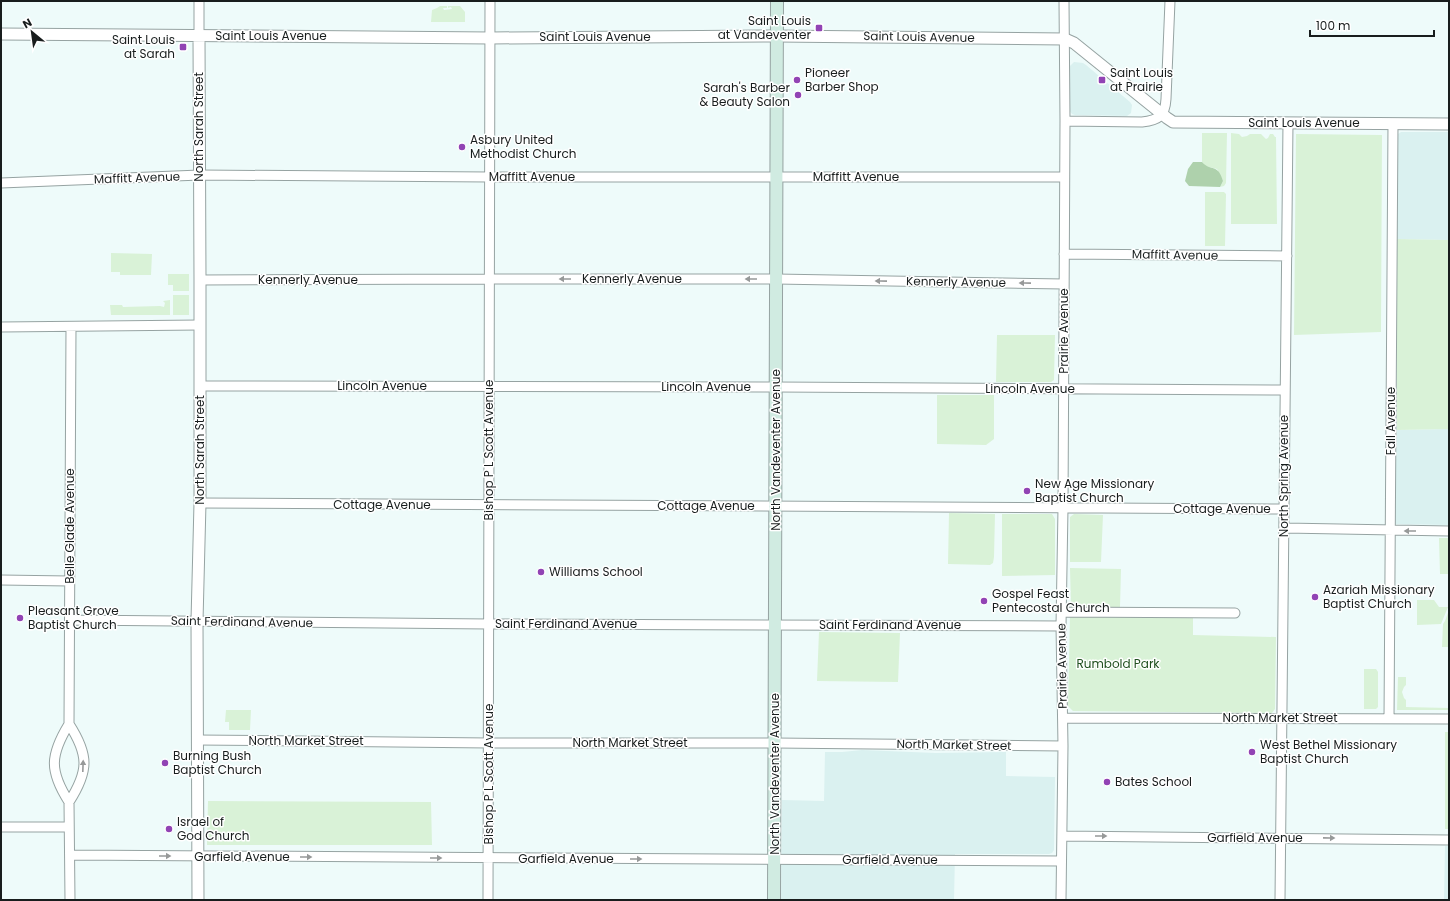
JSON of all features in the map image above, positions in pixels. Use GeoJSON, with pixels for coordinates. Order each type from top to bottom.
{"type":"FeatureCollection","features":[{"type":"Feature","properties":{"kind":"main road","name":"North Vandeventer Avenue"},"geometry":{"type":"LineString","coordinates":[[774,900],[777,1]]}},
{"type":"Feature","properties":{"kind":"street","name":"North Sarah Street"},"geometry":{"type":"LineString","coordinates":[[198,900],[197,740],[200,503],[199,1]]}},
{"type":"Feature","properties":{"kind":"street","name":"Bishop P L Scott Avenue"},"geometry":{"type":"LineString","coordinates":[[488,900],[490,1]]}},
{"type":"Feature","properties":{"kind":"street","name":"Prairie Avenue"},"geometry":{"type":"LineString","coordinates":[[1061,900],[1063,746],[1061,626],[1065,121],[1064,1]]}},
{"type":"Feature","properties":{"kind":"street"},"geometry":{"type":"LineString","coordinates":[[1065,121],[1142,122],[1150,121],[1162,114],[1166,99],[1170,1]]}},
{"type":"Feature","properties":{"kind":"street","name":"Saint Louis Avenue"},"geometry":{"type":"LineString","coordinates":[[1,34],[491,38],[776,36],[1065,39],[1074,43],[1170,121],[1177,123],[1449,124]]}},
{"type":"Feature","properties":{"kind":"street","name":"North Spring Avenue"},"geometry":{"type":"LineString","coordinates":[[1280,900],[1281,718],[1285,528],[1284,390],[1288,123]]}},
{"type":"Feature","properties":{"kind":"street","name":"Fall Avenue"},"geometry":{"type":"LineString","coordinates":[[1389,719],[1393,124]]}},
{"type":"Feature","properties":{"kind":"street","name":"Maffitt Avenue"},"geometry":{"type":"LineString","coordinates":[[1,183],[200,175],[489,177],[1064,177]]}},
{"type":"Feature","properties":{"kind":"street","name":"Maffitt Avenue"},"geometry":{"type":"LineString","coordinates":[[1064,254],[1287,256]]}},
{"type":"Feature","properties":{"kind":"street","name":"Kennerly Avenue"},"geometry":{"type":"LineString","coordinates":[[200,280],[776,279],[1064,284]]}},
{"type":"Feature","properties":{"kind":"street"},"geometry":{"type":"LineString","coordinates":[[1,327],[200,325]]}},
{"type":"Feature","properties":{"kind":"street","name":"Belle Glade Avenue"},"geometry":{"type":"LineString","coordinates":[[69,802],[55,775],[54,763],[60,739],[69,724],[71,327]]}},
{"type":"Feature","properties":{"kind":"street","name":"Lincoln Avenue"},"geometry":{"type":"LineString","coordinates":[[200,386],[1284,390]]}},
{"type":"Feature","properties":{"kind":"street","name":"Cottage Avenue"},"geometry":{"type":"LineString","coordinates":[[200,503],[489,506],[1284,509]]}},
{"type":"Feature","properties":{"kind":"street"},"geometry":{"type":"LineString","coordinates":[[1285,528],[1449,531]]}},
{"type":"Feature","properties":{"kind":"street"},"geometry":{"type":"LineString","coordinates":[[1,580],[69,581]]}},
{"type":"Feature","properties":{"kind":"street"},"geometry":{"type":"LineString","coordinates":[[1062,612],[1236,613]]}},
{"type":"Feature","properties":{"kind":"street","name":"Saint Ferdinand Avenue"},"geometry":{"type":"LineString","coordinates":[[70,620],[489,624],[1061,626]]}},
{"type":"Feature","properties":{"kind":"street","name":"North Market Street"},"geometry":{"type":"LineString","coordinates":[[1062,718],[1449,719]]}},
{"type":"Feature","properties":{"kind":"street","name":"Belle Glade Avenue"},"geometry":{"type":"LineString","coordinates":[[69,724],[78,739],[84,763],[83,775],[69,802],[70,900]]}},
{"type":"Feature","properties":{"kind":"street","name":"North Market Street"},"geometry":{"type":"LineString","coordinates":[[197,740],[1063,746]]}},
{"type":"Feature","properties":{"kind":"street"},"geometry":{"type":"LineString","coordinates":[[1,828],[69,827]]}},
{"type":"Feature","properties":{"kind":"street","name":"Garfield Avenue"},"geometry":{"type":"LineString","coordinates":[[1062,836],[1449,840]]}},
{"type":"Feature","properties":{"kind":"street","name":"Garfield Avenue"},"geometry":{"type":"LineString","coordinates":[[70,855],[1061,860]]}},
{"type":"Feature","properties":{"kind":"shaded area"},"geometry":{"type":"Polygon","coordinates":[[[1074,62],[1083,63],[1086,65],[1130,102],[1132,105],[1131,113],[1127,116],[1072,114],[1069,110],[1070,66],[1074,62]]]}},
{"type":"Feature","properties":{"kind":"shaded area"},"geometry":{"type":"Polygon","coordinates":[[[1401,132],[1449,132],[1449,240],[1397,239],[1397,136],[1401,132]]]}},
{"type":"Feature","properties":{"kind":"shaded area"},"geometry":{"type":"Polygon","coordinates":[[[1449,429],[1449,525],[1394,524],[1397,430],[1449,429]]]}},
{"type":"Feature","properties":{"kind":"shaded area"},"geometry":{"type":"Polygon","coordinates":[[[862,750],[936,753],[1006,752],[1006,776],[1055,777],[1054,850],[1049,854],[955,854],[954,900],[781,900],[782,800],[824,801],[825,752],[862,750]]]}},
{"type":"Feature","properties":{"kind":"shaded area"},"geometry":{"type":"Polygon","coordinates":[[[1445,846],[1449,846],[1449,900],[1444,900],[1445,846]]]}},
{"type":"Feature","properties":{"kind":"green space"},"geometry":{"type":"Polygon","coordinates":[[[440,6],[447,6],[447,8],[443,8],[444,10],[452,9],[451,7],[448,8],[448,6],[460,6],[465,12],[465,22],[431,22],[432,10],[440,6]]]}},
{"type":"Feature","properties":{"kind":"green space"},"geometry":{"type":"Polygon","coordinates":[[[1202,133],[1227,133],[1226,183],[1224,186],[1220,187],[1223,181],[1217,169],[1205,166],[1202,162],[1202,133]]]}},
{"type":"Feature","properties":{"kind":"green space"},"geometry":{"type":"Polygon","coordinates":[[[1231,133],[1239,134],[1242,137],[1250,134],[1261,134],[1266,139],[1270,134],[1273,134],[1276,137],[1277,224],[1231,224],[1231,133]]]}},
{"type":"Feature","properties":{"kind":"green space"},"geometry":{"type":"Polygon","coordinates":[[[1296,134],[1382,135],[1381,332],[1294,335],[1296,134]]]}},
{"type":"Feature","properties":{"kind":"green space"},"geometry":{"type":"Polygon","coordinates":[[[1193,162],[1202,162],[1208,167],[1217,170],[1223,181],[1220,187],[1189,186],[1185,181],[1188,169],[1193,162]]]}},
{"type":"Feature","properties":{"kind":"green space"},"geometry":{"type":"Polygon","coordinates":[[[1205,192],[1224,192],[1226,194],[1225,246],[1205,246],[1205,192]]]}},
{"type":"Feature","properties":{"kind":"green space"},"geometry":{"type":"Polygon","coordinates":[[[1397,239],[1449,240],[1449,429],[1397,430],[1397,239]]]}},
{"type":"Feature","properties":{"kind":"green space"},"geometry":{"type":"Polygon","coordinates":[[[111,253],[152,254],[151,275],[120,275],[120,272],[111,272],[111,253]]]}},
{"type":"Feature","properties":{"kind":"green space"},"geometry":{"type":"Polygon","coordinates":[[[168,274],[189,274],[189,291],[173,291],[173,285],[168,285],[168,274]]]}},
{"type":"Feature","properties":{"kind":"green space"},"geometry":{"type":"Polygon","coordinates":[[[173,295],[189,295],[189,315],[173,315],[173,295]]]}},
{"type":"Feature","properties":{"kind":"green space"},"geometry":{"type":"Polygon","coordinates":[[[170,300],[170,315],[111,315],[110,305],[122,305],[123,307],[164,307],[165,303],[163,301],[170,300]]]}},
{"type":"Feature","properties":{"kind":"green space"},"geometry":{"type":"Polygon","coordinates":[[[997,335],[1055,335],[1054,380],[1051,382],[996,382],[997,335]]]}},
{"type":"Feature","properties":{"kind":"green space"},"geometry":{"type":"Polygon","coordinates":[[[937,395],[994,395],[994,439],[986,445],[937,444],[937,395]]]}},
{"type":"Feature","properties":{"kind":"green space"},"geometry":{"type":"Polygon","coordinates":[[[949,513],[995,514],[993,563],[990,565],[948,564],[949,513]]]}},
{"type":"Feature","properties":{"kind":"green space"},"geometry":{"type":"Polygon","coordinates":[[[1002,514],[1052,514],[1055,519],[1055,575],[1002,576],[1002,514]]]}},
{"type":"Feature","properties":{"kind":"green space"},"geometry":{"type":"Polygon","coordinates":[[[1074,514],[1103,515],[1101,562],[1070,562],[1070,517],[1074,514]]]}},
{"type":"Feature","properties":{"kind":"green space"},"geometry":{"type":"Polygon","coordinates":[[[1439,538],[1449,538],[1449,574],[1440,574],[1439,538]]]}},
{"type":"Feature","properties":{"kind":"green space"},"geometry":{"type":"Polygon","coordinates":[[[1070,568],[1121,569],[1120,607],[1071,607],[1070,568]]]}},
{"type":"Feature","properties":{"kind":"green space"},"geometry":{"type":"Polygon","coordinates":[[[1417,600],[1434,600],[1439,607],[1448,607],[1441,624],[1417,625],[1417,600]]]}},
{"type":"Feature","properties":{"kind":"green space"},"geometry":{"type":"Polygon","coordinates":[[[1449,610],[1449,647],[1442,647],[1443,624],[1449,610]]]}},
{"type":"Feature","properties":{"kind":"green space","name":"Rumbold Park"},"geometry":{"type":"Polygon","coordinates":[[[1070,615],[1193,616],[1193,635],[1276,637],[1275,709],[1272,713],[1073,711],[1068,706],[1070,615]]]}},
{"type":"Feature","properties":{"kind":"green space"},"geometry":{"type":"Polygon","coordinates":[[[819,632],[900,633],[898,682],[817,681],[819,632]]]}},
{"type":"Feature","properties":{"kind":"green space"},"geometry":{"type":"Polygon","coordinates":[[[1364,669],[1376,669],[1378,672],[1378,707],[1376,709],[1364,709],[1364,669]]]}},
{"type":"Feature","properties":{"kind":"green space"},"geometry":{"type":"Polygon","coordinates":[[[1398,677],[1406,677],[1406,685],[1402,692],[1406,700],[1406,707],[1449,708],[1449,710],[1397,710],[1398,677]]]}},
{"type":"Feature","properties":{"kind":"green space"},"geometry":{"type":"Polygon","coordinates":[[[226,710],[251,710],[250,730],[229,730],[229,722],[225,722],[226,710]]]}},
{"type":"Feature","properties":{"kind":"green space"},"geometry":{"type":"Polygon","coordinates":[[[1445,732],[1449,732],[1449,829],[1445,829],[1445,732]]]}},
{"type":"Feature","properties":{"kind":"green space"},"geometry":{"type":"Polygon","coordinates":[[[208,801],[431,802],[432,845],[207,845],[208,801]]]}},
{"type":"Feature","properties":{"kind":"place","name":"Saint Louis at Vandeventer"},"geometry":{"type":"Point","coordinates":[819,28]}},
{"type":"Feature","properties":{"kind":"place","name":"Saint Louis at Sarah"},"geometry":{"type":"Point","coordinates":[183,47]}},
{"type":"Feature","properties":{"kind":"place","name":"Pioneer Barber Shop"},"geometry":{"type":"Point","coordinates":[797,80]}},
{"type":"Feature","properties":{"kind":"place","name":"Saint Louis at Prairie"},"geometry":{"type":"Point","coordinates":[1102,80]}},
{"type":"Feature","properties":{"kind":"place","name":"Sarah's Barber & Beauty Salon"},"geometry":{"type":"Point","coordinates":[798,95]}},
{"type":"Feature","properties":{"kind":"place","name":"Asbury United Methodist Church"},"geometry":{"type":"Point","coordinates":[462,147]}},
{"type":"Feature","properties":{"kind":"place","name":"New Age Missionary Baptist Church"},"geometry":{"type":"Point","coordinates":[1027,491]}},
{"type":"Feature","properties":{"kind":"place","name":"Williams School"},"geometry":{"type":"Point","coordinates":[541,572]}},
{"type":"Feature","properties":{"kind":"place","name":"Azariah Missionary Baptist Church"},"geometry":{"type":"Point","coordinates":[1315,597]}},
{"type":"Feature","properties":{"kind":"place","name":"Gospel Feast Pentecostal Church"},"geometry":{"type":"Point","coordinates":[984,601]}},
{"type":"Feature","properties":{"kind":"place","name":"Pleasant Grove Baptist Church"},"geometry":{"type":"Point","coordinates":[20,618]}},
{"type":"Feature","properties":{"kind":"place","name":"West Bethel Missionary Baptist Church"},"geometry":{"type":"Point","coordinates":[1252,752]}},
{"type":"Feature","properties":{"kind":"place","name":"Burning Bush Baptist Church"},"geometry":{"type":"Point","coordinates":[165,763]}},
{"type":"Feature","properties":{"kind":"place","name":"Bates School"},"geometry":{"type":"Point","coordinates":[1107,782]}},
{"type":"Feature","properties":{"kind":"place","name":"Israel of God Church"},"geometry":{"type":"Point","coordinates":[169,829]}}]}
